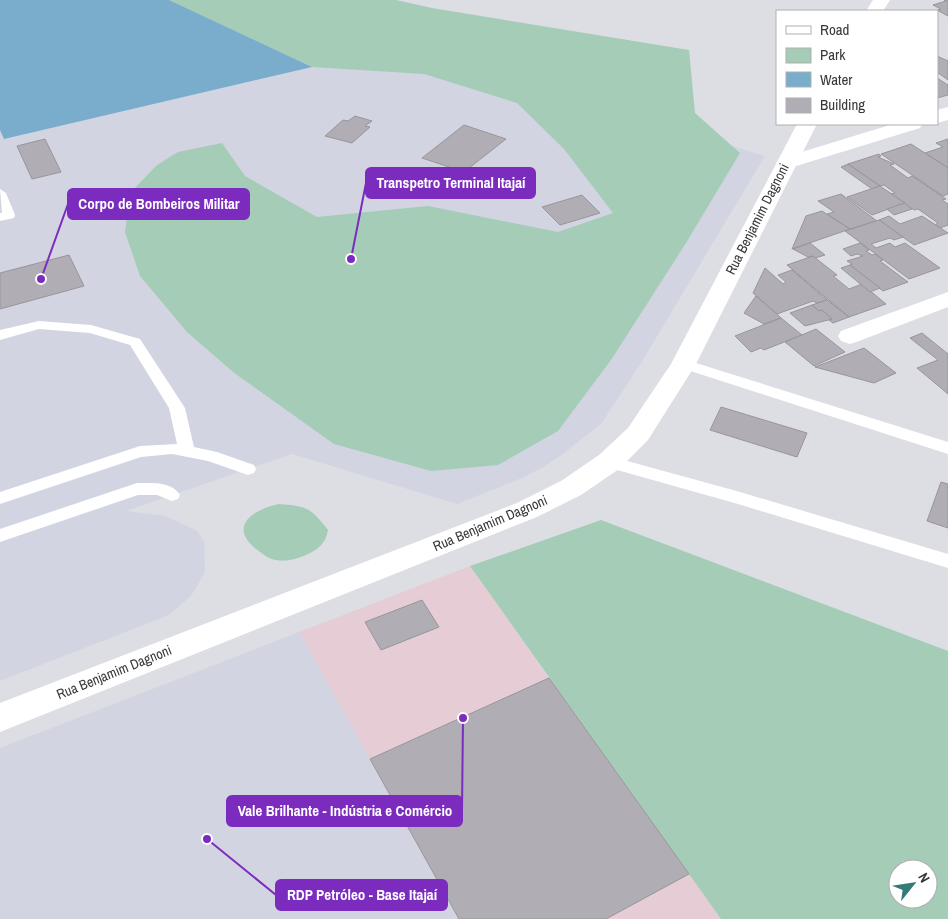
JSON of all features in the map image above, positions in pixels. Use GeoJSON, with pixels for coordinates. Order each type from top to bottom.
{"type":"FeatureCollection","features":[{"type":"Feature","properties":{"kind":"street","name":"Rua Benjamim Dagnoni"},"geometry":{"type":"LineString","coordinates":[[0,718],[527,510],[572,488],[609,462],[638,434],[683,364],[806,125]]}},
{"type":"Feature","properties":{"kind":"street"},"geometry":{"type":"LineString","coordinates":[[786,163],[910,125]]}},
{"type":"Feature","properties":{"kind":"street"},"geometry":{"type":"LineString","coordinates":[[850,336],[948,299]]}},
{"type":"Feature","properties":{"kind":"lane"},"geometry":{"type":"LineString","coordinates":[[0,193],[9,215],[0,217]]}},
{"type":"Feature","properties":{"kind":"lane"},"geometry":{"type":"LineString","coordinates":[[0,335],[39,325],[91,329],[135,342],[177,408],[187,451]]}},
{"type":"Feature","properties":{"kind":"lane"},"geometry":{"type":"LineString","coordinates":[[683,364],[948,448]]}},
{"type":"Feature","properties":{"kind":"lane"},"geometry":{"type":"LineString","coordinates":[[0,498],[140,452],[172,448],[211,456],[248,469]]}},
{"type":"Feature","properties":{"kind":"lane"},"geometry":{"type":"LineString","coordinates":[[609,462],[740,498],[948,561]]}},
{"type":"Feature","properties":{"kind":"lane"},"geometry":{"type":"LineString","coordinates":[[0,536],[136,489],[159,490],[172,495]]}},
{"type":"Feature","properties":{"kind":"shaded area"},"geometry":{"type":"Polygon","coordinates":[[[0,0],[282,0],[345,26],[765,156],[641,363],[601,424],[564,453],[522,478],[457,504],[292,454],[126,511],[166,516],[197,531],[204,541],[205,572],[191,596],[169,615],[0,681],[0,0]]]}},
{"type":"Feature","properties":{"kind":"shaded area"},"geometry":{"type":"Polygon","coordinates":[[[470,566],[721,919],[459,919],[299,632],[470,566]]]}},
{"type":"Feature","properties":{"kind":"shaded area"},"geometry":{"type":"Polygon","coordinates":[[[299,632],[459,919],[0,919],[0,748],[299,632]]]}},
{"type":"Feature","properties":{"kind":"green space"},"geometry":{"type":"Polygon","coordinates":[[[169,0],[396,0],[432,8],[689,50],[695,113],[740,153],[686,243],[611,360],[558,431],[498,465],[431,471],[334,444],[233,372],[187,332],[140,276],[125,232],[131,192],[157,165],[178,152],[222,143],[245,176],[317,217],[428,206],[558,232],[613,213],[564,149],[517,103],[424,74],[312,67],[169,0]]]}},
{"type":"Feature","properties":{"kind":"green space"},"geometry":{"type":"Polygon","coordinates":[[[279,504],[302,507],[317,517],[328,530],[321,546],[306,555],[284,561],[265,556],[256,549],[244,533],[244,526],[254,514],[279,504]]]}},
{"type":"Feature","properties":{"kind":"green space"},"geometry":{"type":"Polygon","coordinates":[[[601,520],[948,651],[948,919],[721,919],[470,566],[601,520]]]}},
{"type":"Feature","properties":{"kind":"water"},"geometry":{"type":"Polygon","coordinates":[[[0,0],[169,0],[312,67],[4,139],[0,130],[0,0]]]}},
{"type":"Feature","properties":{"kind":"building"},"geometry":{"type":"Polygon","coordinates":[[[944,0],[948,0],[948,16],[937,10],[941,9],[933,5],[946,1],[944,0]]]}},
{"type":"Feature","properties":{"kind":"building"},"geometry":{"type":"Polygon","coordinates":[[[938,56],[948,61],[948,80],[938,73],[938,56]]]}},
{"type":"Feature","properties":{"kind":"building"},"geometry":{"type":"Polygon","coordinates":[[[938,79],[948,85],[948,95],[938,98],[938,79]]]}},
{"type":"Feature","properties":{"kind":"building"},"geometry":{"type":"Polygon","coordinates":[[[355,116],[372,121],[365,126],[370,127],[352,143],[325,136],[343,120],[348,121],[355,116]]]}},
{"type":"Feature","properties":{"kind":"building"},"geometry":{"type":"Polygon","coordinates":[[[464,125],[506,139],[464,172],[422,158],[464,125]]]}},
{"type":"Feature","properties":{"kind":"building"},"geometry":{"type":"Polygon","coordinates":[[[45,139],[61,172],[32,179],[17,146],[45,139]]]}},
{"type":"Feature","properties":{"kind":"building"},"geometry":{"type":"Polygon","coordinates":[[[948,139],[948,168],[925,153],[943,147],[936,143],[948,139]]]}},
{"type":"Feature","properties":{"kind":"building"},"geometry":{"type":"Polygon","coordinates":[[[911,144],[948,168],[948,194],[943,196],[881,154],[911,144]]]}},
{"type":"Feature","properties":{"kind":"building"},"geometry":{"type":"Polygon","coordinates":[[[879,154],[881,156],[878,157],[894,164],[890,165],[908,178],[912,176],[946,199],[942,200],[948,204],[948,225],[940,228],[935,225],[938,223],[918,209],[914,210],[891,194],[895,193],[884,185],[880,186],[848,164],[879,154]]]}},
{"type":"Feature","properties":{"kind":"building"},"geometry":{"type":"Polygon","coordinates":[[[848,164],[880,186],[872,189],[841,167],[848,164]]]}},
{"type":"Feature","properties":{"kind":"building"},"geometry":{"type":"Polygon","coordinates":[[[880,186],[905,203],[872,215],[847,197],[880,186]]]}},
{"type":"Feature","properties":{"kind":"building"},"geometry":{"type":"Polygon","coordinates":[[[841,194],[877,221],[850,229],[827,214],[834,212],[818,201],[841,194]]]}},
{"type":"Feature","properties":{"kind":"building"},"geometry":{"type":"Polygon","coordinates":[[[582,195],[600,213],[560,225],[542,207],[582,195]]]}},
{"type":"Feature","properties":{"kind":"building"},"geometry":{"type":"Polygon","coordinates":[[[905,203],[912,209],[894,215],[887,209],[905,203]]]}},
{"type":"Feature","properties":{"kind":"building"},"geometry":{"type":"Polygon","coordinates":[[[822,211],[850,229],[792,249],[806,216],[822,211]]]}},
{"type":"Feature","properties":{"kind":"building"},"geometry":{"type":"Polygon","coordinates":[[[889,216],[900,224],[922,216],[948,233],[914,245],[879,220],[889,216]]]}},
{"type":"Feature","properties":{"kind":"building"},"geometry":{"type":"Polygon","coordinates":[[[879,220],[903,237],[894,240],[890,238],[871,244],[876,248],[890,243],[895,247],[905,243],[940,268],[909,279],[845,231],[879,220]]]}},
{"type":"Feature","properties":{"kind":"building"},"geometry":{"type":"Polygon","coordinates":[[[810,243],[825,255],[815,258],[813,256],[808,257],[793,249],[810,243]]]}},
{"type":"Feature","properties":{"kind":"building"},"geometry":{"type":"Polygon","coordinates":[[[860,243],[869,250],[866,251],[872,255],[875,254],[883,260],[880,261],[908,282],[883,291],[850,265],[852,264],[847,261],[863,256],[857,254],[851,256],[843,249],[860,243]]]}},
{"type":"Feature","properties":{"kind":"building"},"geometry":{"type":"Polygon","coordinates":[[[69,255],[84,286],[0,309],[0,273],[69,255]]]}},
{"type":"Feature","properties":{"kind":"building"},"geometry":{"type":"Polygon","coordinates":[[[813,256],[837,275],[833,276],[849,289],[862,284],[886,304],[849,317],[787,265],[813,256]]]}},
{"type":"Feature","properties":{"kind":"building"},"geometry":{"type":"Polygon","coordinates":[[[850,265],[880,288],[870,292],[841,268],[850,265]]]}},
{"type":"Feature","properties":{"kind":"building"},"geometry":{"type":"Polygon","coordinates":[[[765,268],[783,284],[786,282],[778,275],[792,270],[827,300],[817,303],[813,301],[777,314],[753,293],[765,268]]]}},
{"type":"Feature","properties":{"kind":"building"},"geometry":{"type":"Polygon","coordinates":[[[756,296],[781,318],[764,324],[744,313],[756,296]]]}},
{"type":"Feature","properties":{"kind":"building"},"geometry":{"type":"Polygon","coordinates":[[[827,300],[849,317],[833,323],[829,320],[832,319],[822,310],[819,311],[812,305],[827,300]]]}},
{"type":"Feature","properties":{"kind":"building"},"geometry":{"type":"Polygon","coordinates":[[[812,305],[819,311],[822,310],[832,319],[805,326],[790,313],[812,305]]]}},
{"type":"Feature","properties":{"kind":"building"},"geometry":{"type":"Polygon","coordinates":[[[781,318],[802,335],[764,350],[761,348],[751,352],[735,336],[781,318]]]}},
{"type":"Feature","properties":{"kind":"building"},"geometry":{"type":"Polygon","coordinates":[[[816,329],[845,352],[814,366],[785,342],[816,329]]]}},
{"type":"Feature","properties":{"kind":"building"},"geometry":{"type":"Polygon","coordinates":[[[922,333],[948,354],[948,394],[917,368],[938,360],[910,338],[922,333]]]}},
{"type":"Feature","properties":{"kind":"building"},"geometry":{"type":"Polygon","coordinates":[[[864,348],[896,373],[874,383],[815,367],[864,348]]]}},
{"type":"Feature","properties":{"kind":"building"},"geometry":{"type":"Polygon","coordinates":[[[721,407],[807,433],[797,457],[710,430],[721,407]]]}},
{"type":"Feature","properties":{"kind":"building"},"geometry":{"type":"Polygon","coordinates":[[[941,482],[948,484],[948,528],[927,521],[941,482]]]}},
{"type":"Feature","properties":{"kind":"building"},"geometry":{"type":"Polygon","coordinates":[[[422,600],[439,627],[381,650],[365,622],[422,600]]]}},
{"type":"Feature","properties":{"kind":"building"},"geometry":{"type":"Polygon","coordinates":[[[549,678],[689,874],[606,919],[459,919],[370,759],[549,678]]]}},
{"type":"Feature","properties":{"kind":"place","name":"Transpetro Terminal Itajaí"},"geometry":{"type":"Point","coordinates":[351,259]}},
{"type":"Feature","properties":{"kind":"place","name":"Corpo de Bombeiros Militar"},"geometry":{"type":"Point","coordinates":[41,279]}},
{"type":"Feature","properties":{"kind":"place","name":"Vale Brilhante - Indústria e Comércio"},"geometry":{"type":"Point","coordinates":[463,718]}},
{"type":"Feature","properties":{"kind":"place","name":"RDP Petróleo - Base Itajaí"},"geometry":{"type":"Point","coordinates":[207,839]}}]}
